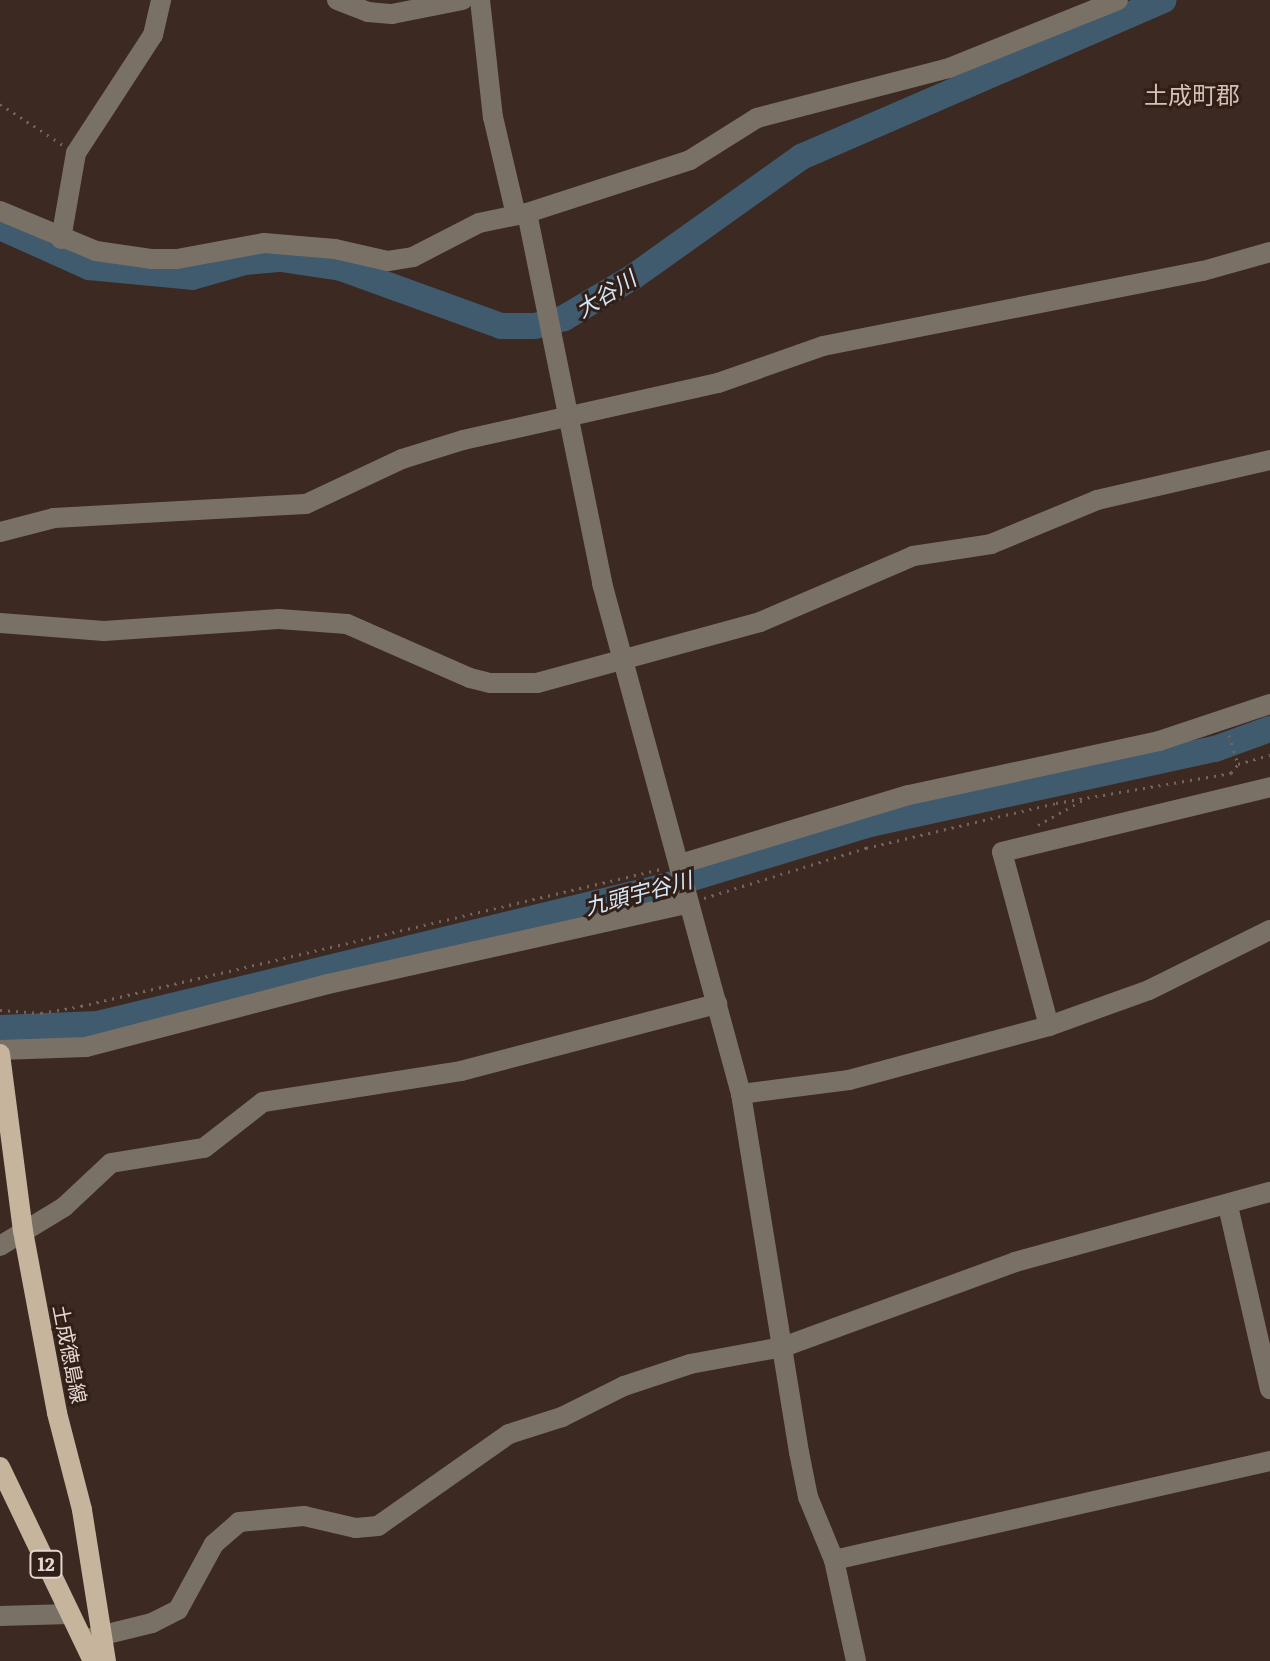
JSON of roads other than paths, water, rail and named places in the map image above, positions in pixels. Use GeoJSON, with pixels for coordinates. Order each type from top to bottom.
{"type":"FeatureCollection","features":[{"type":"Feature","properties":{"kind":"main road","name":"土成徳島線"},"geometry":{"type":"LineString","coordinates":[[0,1052],[23,1231],[104,1637],[106,1661]]}},
{"type":"Feature","properties":{"kind":"main road","name":"12"},"geometry":{"type":"LineString","coordinates":[[0,1467],[93,1661]]}},
{"type":"Feature","properties":{"kind":"street"},"geometry":{"type":"LineString","coordinates":[[61,239],[76,153],[153,35],[161,0]]}},
{"type":"Feature","properties":{"kind":"street"},"geometry":{"type":"LineString","coordinates":[[337,0],[368,12],[392,14],[463,0]]}},
{"type":"Feature","properties":{"kind":"street"},"geometry":{"type":"LineString","coordinates":[[480,0],[493,117],[549,312],[599,570],[741,1094],[808,1497],[834,1560],[856,1661]]}},
{"type":"Feature","properties":{"kind":"street"},"geometry":{"type":"LineString","coordinates":[[0,211],[96,251],[152,259],[264,243],[335,249],[388,261],[439,247],[479,223],[522,214],[690,160],[757,118],[949,68],[1118,0]]}},
{"type":"Feature","properties":{"kind":"street"},"geometry":{"type":"LineString","coordinates":[[0,532],[54,518],[306,504],[447,445],[570,420],[718,383],[823,346],[1203,271],[1270,252]]}},
{"type":"Feature","properties":{"kind":"street"},"geometry":{"type":"LineString","coordinates":[[0,623],[104,631],[279,619],[347,624],[375,632],[441,669],[490,683],[537,683],[760,622],[913,556],[991,544],[1097,500],[1270,460]]}},
{"type":"Feature","properties":{"kind":"street"},"geometry":{"type":"LineString","coordinates":[[680,866],[909,795],[1159,741],[1270,704]]}},
{"type":"Feature","properties":{"kind":"street"},"geometry":{"type":"LineString","coordinates":[[1049,1026],[1002,852],[1270,787]]}},
{"type":"Feature","properties":{"kind":"street"},"geometry":{"type":"LineString","coordinates":[[0,1052],[86,1047],[328,984],[688,901]]}},
{"type":"Feature","properties":{"kind":"street"},"geometry":{"type":"LineString","coordinates":[[741,1094],[849,1080],[1049,1026],[1149,990],[1270,930]]}},
{"type":"Feature","properties":{"kind":"street"},"geometry":{"type":"LineString","coordinates":[[0,1246],[80,1195],[111,1163],[204,1148],[263,1102],[461,1071],[717,1004]]}},
{"type":"Feature","properties":{"kind":"street"},"geometry":{"type":"LineString","coordinates":[[83,1640],[104,1637],[178,1610],[214,1544],[239,1522],[304,1516],[356,1528],[378,1526],[509,1434],[690,1364],[783,1347],[1015,1262],[1270,1192]]}},
{"type":"Feature","properties":{"kind":"street"},"geometry":{"type":"LineString","coordinates":[[1228,1206],[1270,1389]]}},
{"type":"Feature","properties":{"kind":"street"},"geometry":{"type":"LineString","coordinates":[[834,1560],[1270,1461]]}},
{"type":"Feature","properties":{"kind":"street"},"geometry":{"type":"LineString","coordinates":[[0,1616],[70,1614]]}},
{"type":"Feature","properties":{"kind":"waterway","name":"大谷川"},"geometry":{"type":"LineString","coordinates":[[0,227],[89,267],[192,277],[245,262],[281,259],[341,268],[501,326],[535,326],[564,318],[633,277],[801,157],[1164,0]]}},
{"type":"Feature","properties":{"kind":"waterway","name":"九頭宇谷川"},"geometry":{"type":"LineString","coordinates":[[0,1028],[98,1024],[666,886],[870,824],[1215,749],[1270,729]]}},
{"type":"Feature","properties":{"kind":"district","name":"土成町郡"},"geometry":{"type":"Point","coordinates":[1192,94]}}]}
